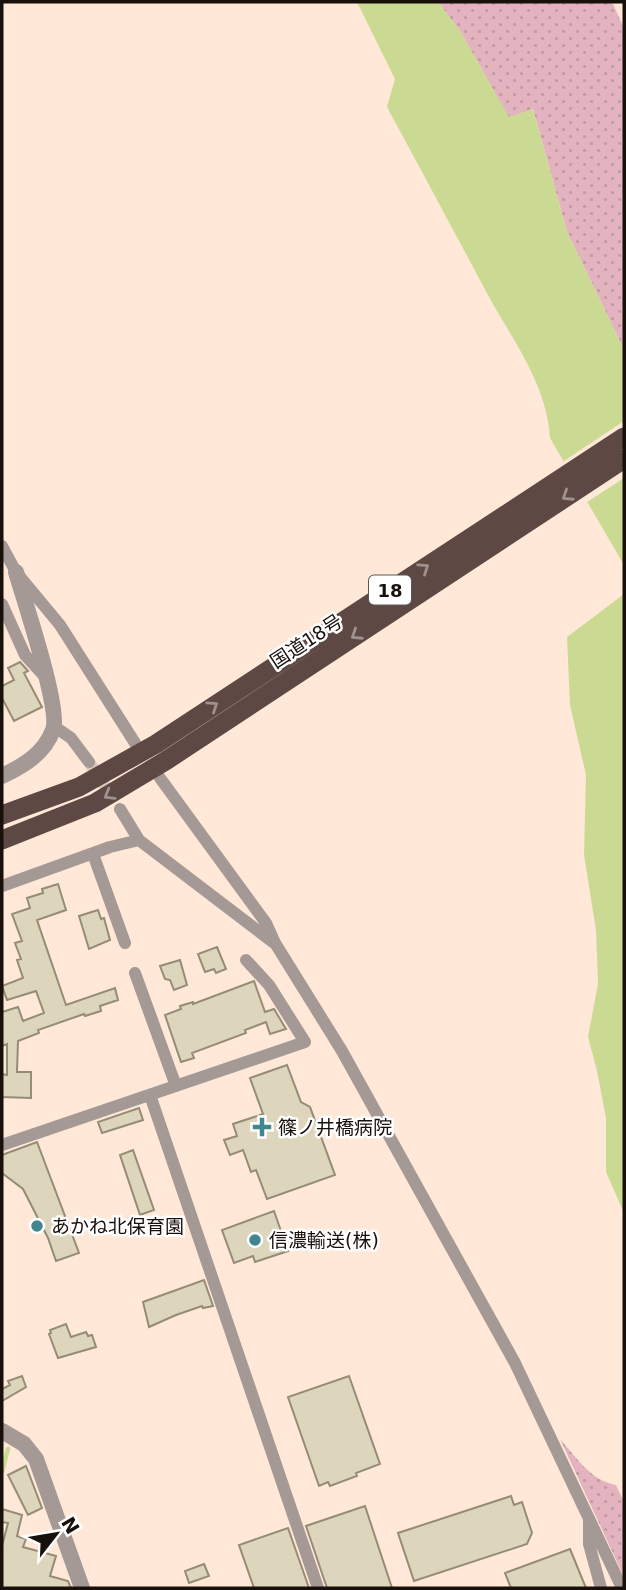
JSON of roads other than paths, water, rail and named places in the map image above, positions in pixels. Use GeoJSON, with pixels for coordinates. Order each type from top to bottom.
{"type":"FeatureCollection","features":[{"type":"Feature","properties":{"kind":"highway","name":"国道18号"},"geometry":{"type":"LineString","coordinates":[[2,815],[161,761],[624,437]]}},
{"type":"Feature","properties":{"kind":"highway","name":"国道18号"},"geometry":{"type":"LineString","coordinates":[[2,840],[95,803],[624,459]]}},
{"type":"Feature","properties":{"kind":"street"},"geometry":{"type":"LineString","coordinates":[[2,546],[16,572],[60,625],[135,743]]}},
{"type":"Feature","properties":{"kind":"street"},"geometry":{"type":"LineString","coordinates":[[2,776],[35,757],[47,744],[54,727],[53,703],[16,572]]}},
{"type":"Feature","properties":{"kind":"street"},"geometry":{"type":"LineString","coordinates":[[2,604],[24,655],[46,678]]}},
{"type":"Feature","properties":{"kind":"street"},"geometry":{"type":"LineString","coordinates":[[54,727],[71,738],[89,762]]}},
{"type":"Feature","properties":{"kind":"street"},"geometry":{"type":"LineString","coordinates":[[161,761],[266,923],[275,943],[342,1051],[449,1241],[515,1363],[622,1588]]}},
{"type":"Feature","properties":{"kind":"street"},"geometry":{"type":"LineString","coordinates":[[120,808],[139,840],[275,943]]}},
{"type":"Feature","properties":{"kind":"street"},"geometry":{"type":"LineString","coordinates":[[2,886],[139,840]]}},
{"type":"Feature","properties":{"kind":"street"},"geometry":{"type":"LineString","coordinates":[[93,854],[125,943]]}},
{"type":"Feature","properties":{"kind":"street"},"geometry":{"type":"LineString","coordinates":[[2,1146],[305,1042],[269,985],[246,960]]}},
{"type":"Feature","properties":{"kind":"street"},"geometry":{"type":"LineString","coordinates":[[135,973],[176,1086]]}},
{"type":"Feature","properties":{"kind":"street"},"geometry":{"type":"LineString","coordinates":[[150,1094],[318,1588]]}},
{"type":"Feature","properties":{"kind":"street"},"geometry":{"type":"LineString","coordinates":[[2,1432],[24,1444],[36,1459],[82,1588]]}},
{"type":"Feature","properties":{"kind":"street"},"geometry":{"type":"LineString","coordinates":[[589,1517],[589,1544],[601,1588]]}},
{"type":"Feature","properties":{"kind":"waterway"},"geometry":{"type":"LineString","coordinates":[[2,1472],[8,1449]]}},
{"type":"Feature","properties":{"kind":"tunnel"},"geometry":{"type":"LineString","coordinates":[[89,762],[120,809]]}},
{"type":"Feature","properties":{"kind":"place","name":"篠ノ井橋病院"},"geometry":{"type":"Point","coordinates":[262,1127]}},
{"type":"Feature","properties":{"kind":"place","name":"あかね北保育園"},"geometry":{"type":"Point","coordinates":[37,1226]}},
{"type":"Feature","properties":{"kind":"place","name":"信濃輸送(株)"},"geometry":{"type":"Point","coordinates":[255,1240]}}]}
